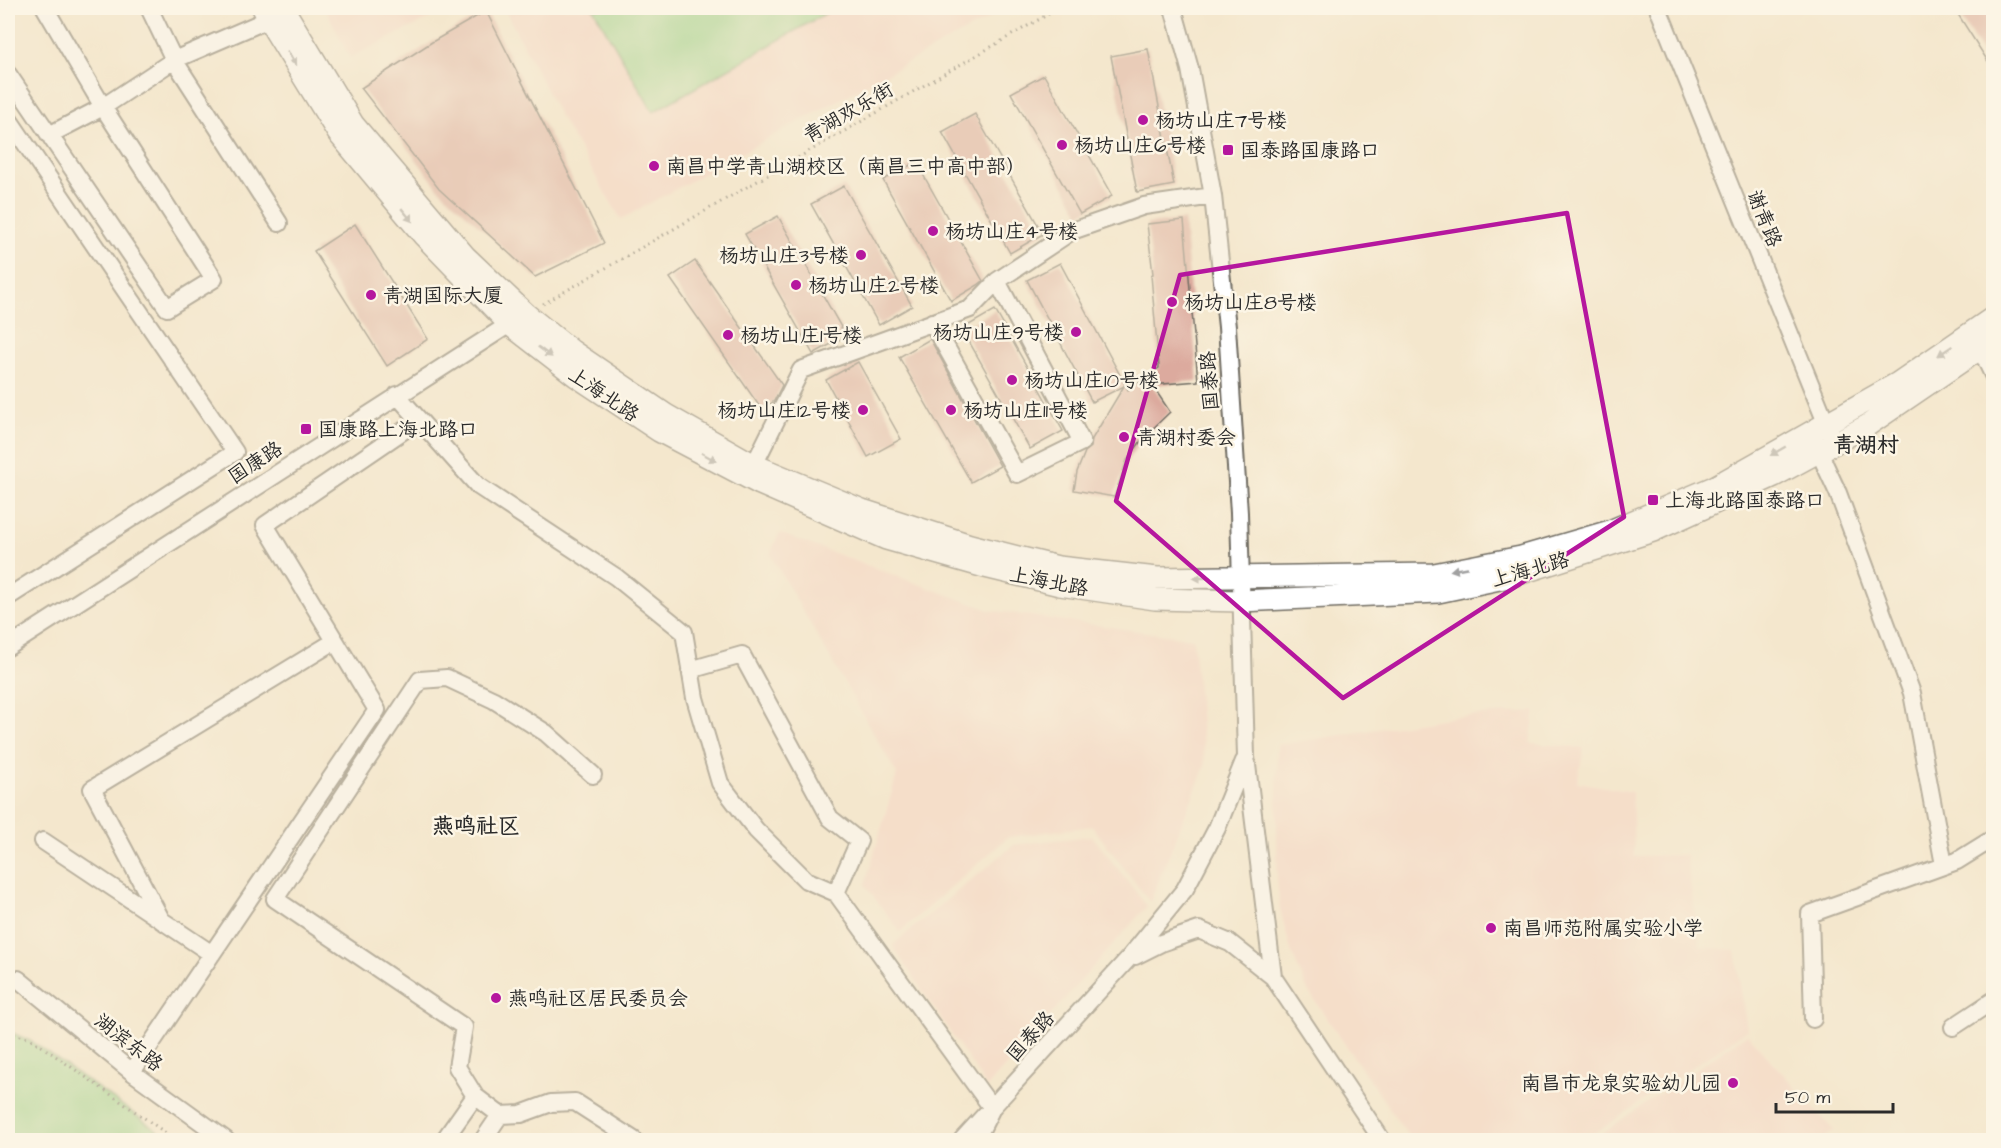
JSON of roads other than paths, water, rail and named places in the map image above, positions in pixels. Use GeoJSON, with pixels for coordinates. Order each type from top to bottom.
{"type":"FeatureCollection","features":[{"type":"Feature","properties":{"kind":"main road","name":"上海北路"},"geometry":{"type":"LineString","coordinates":[[272,11],[353,124],[517,319],[576,375],[659,431],[760,484],[886,539],[981,566],[1060,585],[1155,599],[1241,601],[1438,592],[1509,577],[1653,531],[1714,504],[1827,440],[1898,383],[1994,318]]}},
{"type":"Feature","properties":{"kind":"main road","name":"上海北路"},"geometry":{"type":"LineString","coordinates":[[517,319],[572,351],[666,415],[754,465],[862,510],[970,544],[1058,567],[1157,578],[1434,574],[1521,556],[1610,531],[1868,425],[1987,344]]}},
{"type":"Feature","properties":{"kind":"street"},"geometry":{"type":"LineString","coordinates":[[8,74],[167,308],[214,279],[103,107],[45,8]]}},
{"type":"Feature","properties":{"kind":"street"},"geometry":{"type":"LineString","coordinates":[[149,8],[174,60],[279,223]]}},
{"type":"Feature","properties":{"kind":"street","name":"国泰路"},"geometry":{"type":"LineString","coordinates":[[1173,8],[1190,69],[1213,195],[1227,327],[1238,501],[1246,757],[1273,978]]}},
{"type":"Feature","properties":{"kind":"street","name":"谢青路"},"geometry":{"type":"LineString","coordinates":[[1658,8],[1827,440],[1838,494],[1912,693],[1944,865]]}},
{"type":"Feature","properties":{"kind":"street"},"geometry":{"type":"LineString","coordinates":[[50,135],[103,107],[174,60],[272,11]]}},
{"type":"Feature","properties":{"kind":"street"},"geometry":{"type":"LineString","coordinates":[[8,118],[235,452],[8,597]]}},
{"type":"Feature","properties":{"kind":"street"},"geometry":{"type":"LineString","coordinates":[[754,465],[801,370],[970,309],[997,281],[1072,231],[1144,206],[1213,195]]}},
{"type":"Feature","properties":{"kind":"street"},"geometry":{"type":"LineString","coordinates":[[932,322],[1017,474],[1082,442],[997,281]]}},
{"type":"Feature","properties":{"kind":"street","name":"国康路"},"geometry":{"type":"LineString","coordinates":[[8,647],[517,319]]}},
{"type":"Feature","properties":{"kind":"street"},"geometry":{"type":"LineString","coordinates":[[1987,344],[1994,377]]}},
{"type":"Feature","properties":{"kind":"street"},"geometry":{"type":"LineString","coordinates":[[398,395],[478,486],[616,577],[684,632],[695,698],[720,783],[756,830],[806,880],[836,893],[992,1108],[976,1140]]}},
{"type":"Feature","properties":{"kind":"street"},"geometry":{"type":"LineString","coordinates":[[132,1072],[377,710],[265,525],[419,420]]}},
{"type":"Feature","properties":{"kind":"street"},"geometry":{"type":"LineString","coordinates":[[162,921],[92,789],[335,641]]}},
{"type":"Feature","properties":{"kind":"street"},"geometry":{"type":"LineString","coordinates":[[690,670],[742,655],[830,818],[859,841],[836,893]]}},
{"type":"Feature","properties":{"kind":"street"},"geometry":{"type":"LineString","coordinates":[[593,775],[546,733],[494,700],[447,678],[420,680],[275,899],[464,1027],[457,1067],[475,1096],[500,1115],[521,1113],[551,1103],[575,1102],[634,1140]]}},
{"type":"Feature","properties":{"kind":"street","name":"国泰路"},"geometry":{"type":"LineString","coordinates":[[962,1140],[1128,959],[1185,889],[1217,828],[1246,757]]}},
{"type":"Feature","properties":{"kind":"street"},"geometry":{"type":"LineString","coordinates":[[1813,1019],[1809,914],[1957,861],[1994,838]]}},
{"type":"Feature","properties":{"kind":"street"},"geometry":{"type":"LineString","coordinates":[[43,841],[212,954]]}},
{"type":"Feature","properties":{"kind":"street","name":"国泰路"},"geometry":{"type":"LineString","coordinates":[[1128,959],[1161,943],[1199,930],[1230,943],[1273,978],[1382,1140]]}},
{"type":"Feature","properties":{"kind":"street","name":"湖滨东路"},"geometry":{"type":"LineString","coordinates":[[11,977],[132,1072],[226,1140]]}},
{"type":"Feature","properties":{"kind":"street"},"geometry":{"type":"LineString","coordinates":[[1953,1027],[1994,1000]]}},
{"type":"Feature","properties":{"kind":"street"},"geometry":{"type":"LineString","coordinates":[[444,1140],[475,1096]]}},
{"type":"Feature","properties":{"kind":"street"},"geometry":{"type":"LineString","coordinates":[[483,1140],[500,1115]]}},
{"type":"Feature","properties":{"kind":"place","name":"杨坊山庄7号楼"},"geometry":{"type":"Point","coordinates":[1143,120]}},
{"type":"Feature","properties":{"kind":"place","name":"杨坊山庄6号楼"},"geometry":{"type":"Point","coordinates":[1062,145]}},
{"type":"Feature","properties":{"kind":"place","name":"国泰路国康路口"},"geometry":{"type":"Point","coordinates":[1228,150]}},
{"type":"Feature","properties":{"kind":"place","name":"南昌中学青山湖校区（南昌三中高中部）"},"geometry":{"type":"Point","coordinates":[654,166]}},
{"type":"Feature","properties":{"kind":"place","name":"杨坊山庄4号楼"},"geometry":{"type":"Point","coordinates":[933,231]}},
{"type":"Feature","properties":{"kind":"place","name":"杨坊山庄3号楼"},"geometry":{"type":"Point","coordinates":[861,255]}},
{"type":"Feature","properties":{"kind":"place","name":"杨坊山庄2号楼"},"geometry":{"type":"Point","coordinates":[796,285]}},
{"type":"Feature","properties":{"kind":"place","name":"青湖国际大厦"},"geometry":{"type":"Point","coordinates":[371,295]}},
{"type":"Feature","properties":{"kind":"place","name":"杨坊山庄8号楼"},"geometry":{"type":"Point","coordinates":[1172,302]}},
{"type":"Feature","properties":{"kind":"place","name":"杨坊山庄9号楼"},"geometry":{"type":"Point","coordinates":[1076,332]}},
{"type":"Feature","properties":{"kind":"place","name":"杨坊山庄1号楼"},"geometry":{"type":"Point","coordinates":[728,335]}},
{"type":"Feature","properties":{"kind":"place","name":"杨坊山庄10号楼"},"geometry":{"type":"Point","coordinates":[1012,380]}},
{"type":"Feature","properties":{"kind":"place","name":"杨坊山庄12号楼"},"geometry":{"type":"Point","coordinates":[863,410]}},
{"type":"Feature","properties":{"kind":"place","name":"杨坊山庄11号楼"},"geometry":{"type":"Point","coordinates":[951,410]}},
{"type":"Feature","properties":{"kind":"place","name":"国康路上海北路口"},"geometry":{"type":"Point","coordinates":[306,429]}},
{"type":"Feature","properties":{"kind":"place","name":"青湖村委会"},"geometry":{"type":"Point","coordinates":[1124,437]}},
{"type":"Feature","properties":{"kind":"place","name":"上海北路国泰路口"},"geometry":{"type":"Point","coordinates":[1653,500]}},
{"type":"Feature","properties":{"kind":"place","name":"南昌师范附属实验小学"},"geometry":{"type":"Point","coordinates":[1491,928]}},
{"type":"Feature","properties":{"kind":"place","name":"燕鸣社区居民委员会"},"geometry":{"type":"Point","coordinates":[496,998]}},
{"type":"Feature","properties":{"kind":"place","name":"南昌市龙泉实验幼儿园"},"geometry":{"type":"Point","coordinates":[1733,1083]}},
{"type":"Feature","properties":{"kind":"district","name":"青湖村"},"geometry":{"type":"Point","coordinates":[1866,444]}},
{"type":"Feature","properties":{"kind":"district","name":"燕鸣社区"},"geometry":{"type":"Point","coordinates":[476,825]}}]}
